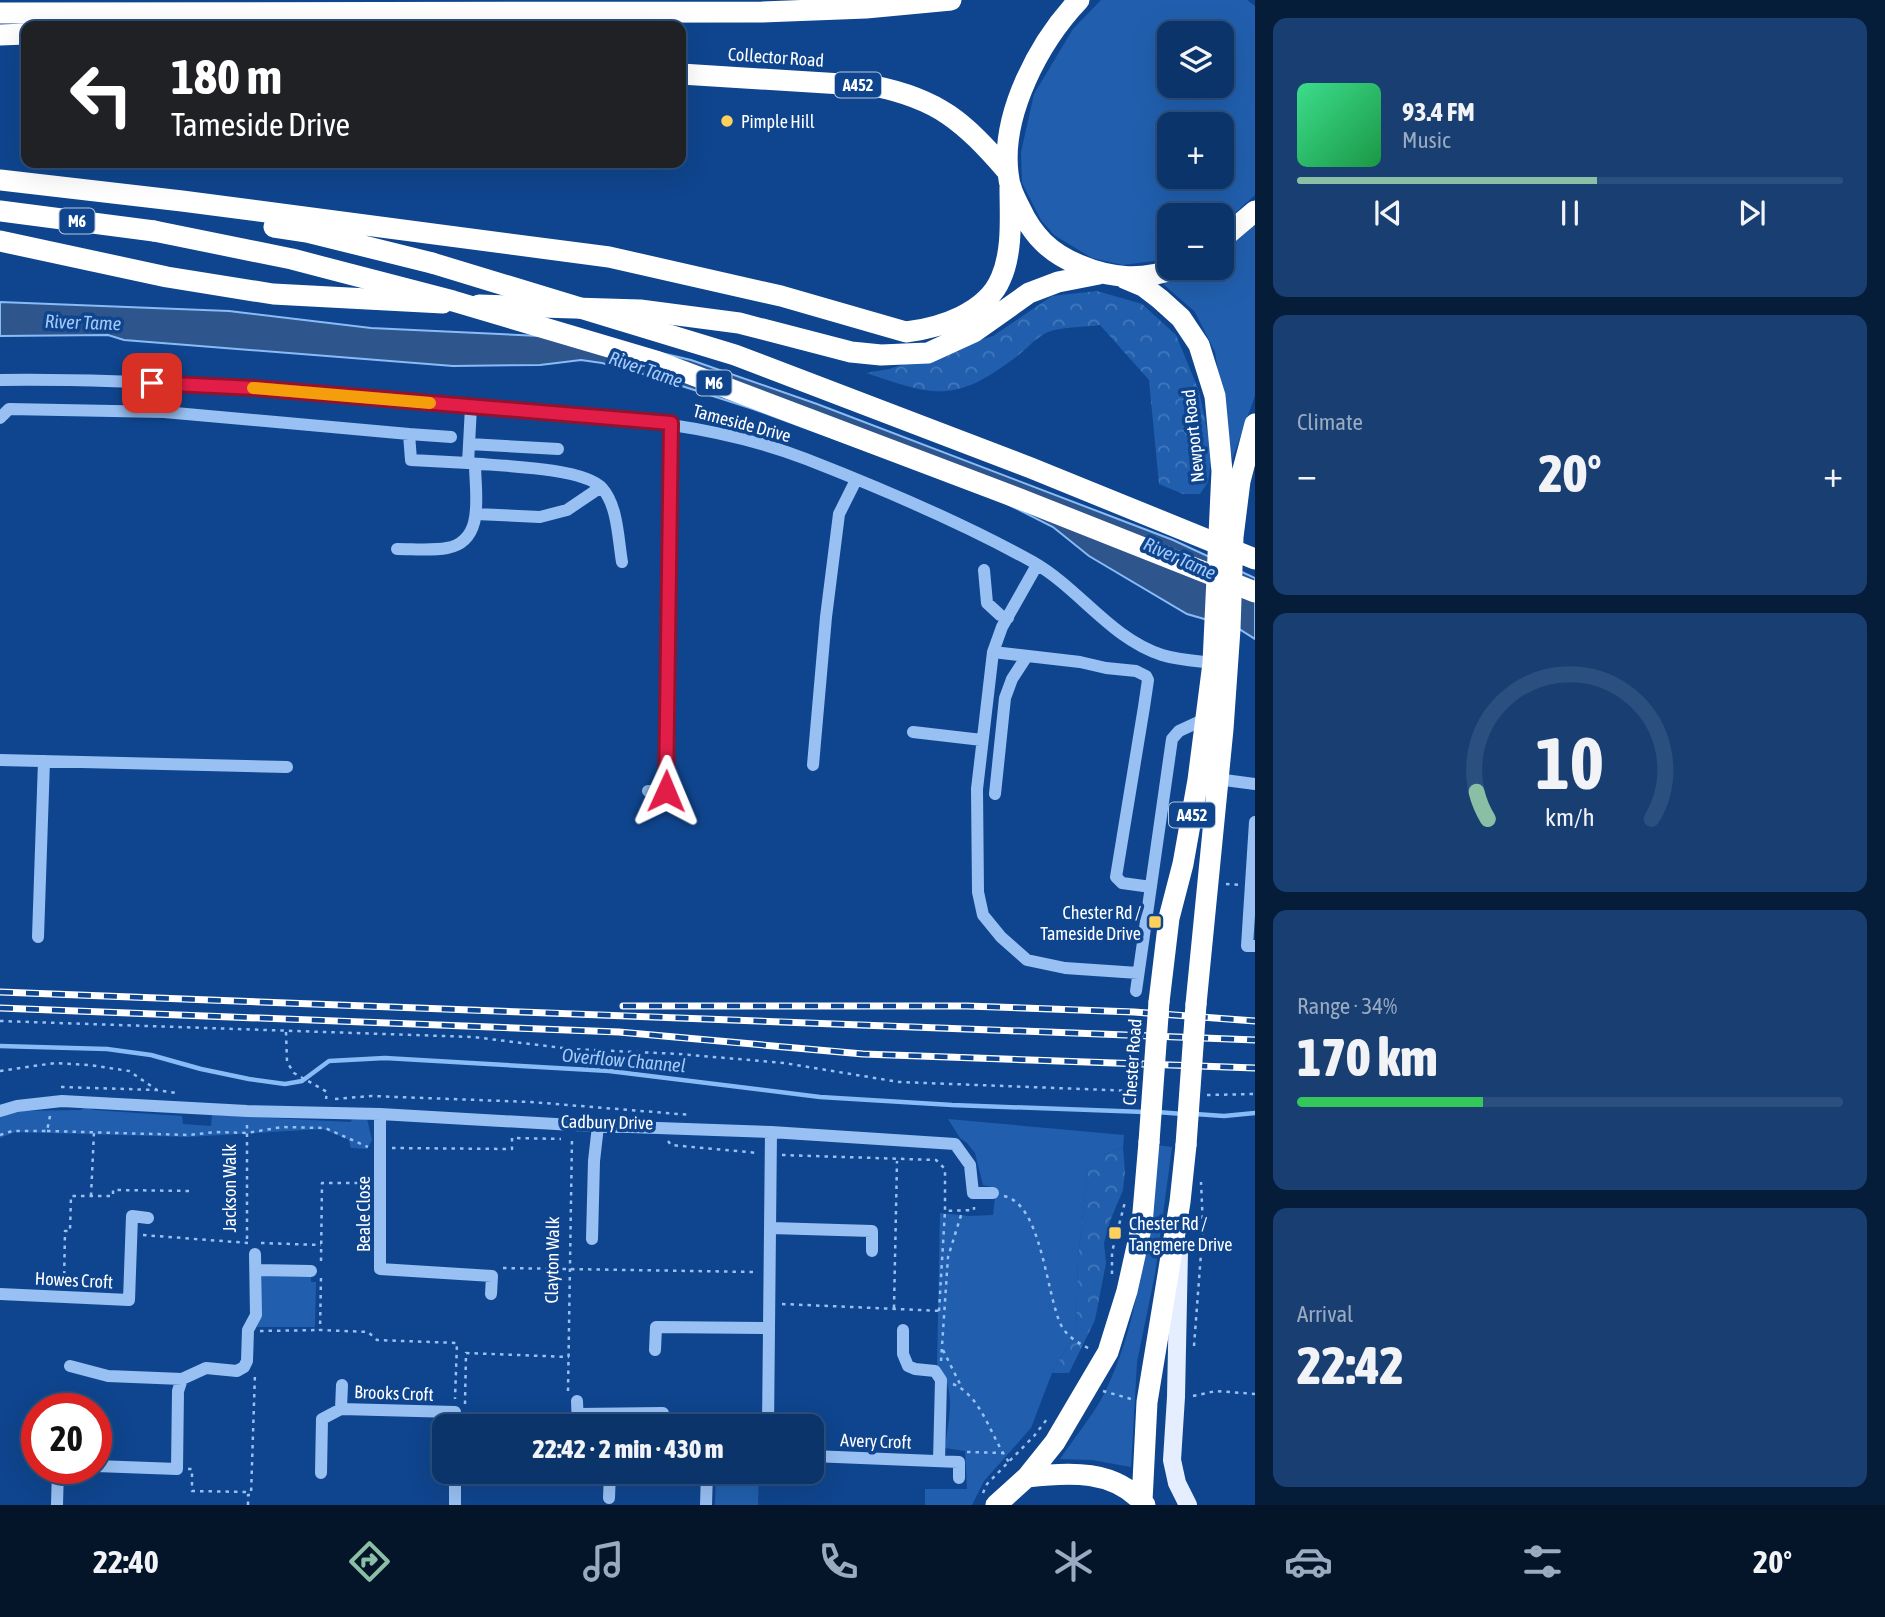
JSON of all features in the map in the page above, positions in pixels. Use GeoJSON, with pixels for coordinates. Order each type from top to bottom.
{"type":"FeatureCollection","features":[{"type":"Feature","properties":{"kind":"highway"},"geometry":{"type":"LineString","coordinates":[[0,13],[108,6],[762,12],[866,8],[951,0]]}},
{"type":"Feature","properties":{"kind":"highway"},"geometry":{"type":"LineString","coordinates":[[27,183],[609,257],[781,296],[906,332],[927,329],[953,321],[984,301],[1001,279],[1009,242],[1008,145],[1015,105],[1034,65],[1059,23],[1079,0]]}},
{"type":"Feature","properties":{"kind":"highway"},"geometry":{"type":"LineString","coordinates":[[0,37],[21,35]]}},
{"type":"Feature","properties":{"kind":"highway","name":"Collector Road"},"geometry":{"type":"LineString","coordinates":[[686,74],[874,86],[901,91],[932,103],[966,127],[1009,179]]}},
{"type":"Feature","properties":{"kind":"highway"},"geometry":{"type":"LineString","coordinates":[[1009,179],[1027,224],[1050,250],[1099,274],[1124,278],[1157,274]]}},
{"type":"Feature","properties":{"kind":"highway","name":"M6"},"geometry":{"type":"LineString","coordinates":[[0,180],[307,232],[432,263],[735,355],[1031,468],[1255,559]]}},
{"type":"Feature","properties":{"kind":"highway","name":"M6"},"geometry":{"type":"LineString","coordinates":[[0,211],[154,231],[292,259],[453,301],[656,361],[1020,499],[1255,592]]}},
{"type":"Feature","properties":{"kind":"highway"},"geometry":{"type":"LineString","coordinates":[[1234,229],[1255,211]]}},
{"type":"Feature","properties":{"kind":"highway"},"geometry":{"type":"LineString","coordinates":[[0,241],[167,277],[273,294],[544,308],[640,310],[739,323],[851,352],[881,355],[928,352],[974,332],[1029,293],[1058,282],[1099,274]]}},
{"type":"Feature","properties":{"kind":"highway","name":"Newport Road"},"geometry":{"type":"LineString","coordinates":[[1124,278],[1143,286],[1181,318],[1199,345],[1215,396],[1226,537],[1223,628]]}},
{"type":"Feature","properties":{"kind":"highway","name":"Newport Road"},"geometry":{"type":"LineString","coordinates":[[1226,537],[1255,424]]}},
{"type":"Feature","properties":{"kind":"highway","name":"Chester Road"},"geometry":{"type":"LineString","coordinates":[[989,1500],[1027,1477],[1055,1442],[1108,1352],[1128,1291],[1142,1224],[1159,1002],[1169,918],[1190,827],[1213,663],[1223,628]]}},
{"type":"Feature","properties":{"kind":"highway","name":"A452"},"geometry":{"type":"LineString","coordinates":[[1143,1503],[1147,1402],[1181,1202],[1202,931],[1212,853],[1223,628]]}},
{"type":"Feature","properties":{"kind":"highway"},"geometry":{"type":"LineString","coordinates":[[1027,1477],[1064,1472],[1092,1475],[1119,1484],[1143,1503]]}},
{"type":"Feature","properties":{"kind":"main road"},"geometry":{"type":"LineString","coordinates":[[1181,1202],[1172,1460],[1177,1483],[1188,1505]]}},
{"type":"Feature","properties":{"kind":"street","name":"Tameside Drive"},"geometry":{"type":"LineString","coordinates":[[0,380],[74,379],[255,388],[671,423],[751,440],[856,480],[998,544],[1037,565],[1114,629],[1138,645],[1164,656],[1213,663]]}},
{"type":"Feature","properties":{"kind":"street"},"geometry":{"type":"LineString","coordinates":[[397,549],[448,548],[467,539],[474,528],[476,514],[469,444],[471,407]]}},
{"type":"Feature","properties":{"kind":"street"},"geometry":{"type":"LineString","coordinates":[[0,418],[9,409],[164,412],[451,437]]}},
{"type":"Feature","properties":{"kind":"street"},"geometry":{"type":"LineString","coordinates":[[648,791],[666,791],[671,423]]}},
{"type":"Feature","properties":{"kind":"street"},"geometry":{"type":"LineString","coordinates":[[410,434],[411,460],[472,463],[581,475],[601,487],[614,516],[622,562]]}},
{"type":"Feature","properties":{"kind":"street"},"geometry":{"type":"LineString","coordinates":[[469,444],[558,449]]}},
{"type":"Feature","properties":{"kind":"street"},"geometry":{"type":"LineString","coordinates":[[813,765],[826,617],[839,514],[856,480]]}},
{"type":"Feature","properties":{"kind":"street"},"geometry":{"type":"LineString","coordinates":[[476,514],[540,517],[567,510],[601,487]]}},
{"type":"Feature","properties":{"kind":"street"},"geometry":{"type":"LineString","coordinates":[[1037,565],[993,652],[977,789],[978,892],[983,915],[1000,937],[1027,960],[1065,968],[1138,973]]}},
{"type":"Feature","properties":{"kind":"street"},"geometry":{"type":"LineString","coordinates":[[984,570],[987,603],[1000,615],[1008,618]]}},
{"type":"Feature","properties":{"kind":"street"},"geometry":{"type":"LineString","coordinates":[[993,652],[1080,662],[1143,673],[1146,676],[1148,680],[1144,707],[1116,877],[1122,883],[1151,887]]}},
{"type":"Feature","properties":{"kind":"street"},"geometry":{"type":"LineString","coordinates":[[995,794],[1004,698],[1012,679],[1027,656]]}},
{"type":"Feature","properties":{"kind":"street"},"geometry":{"type":"LineString","coordinates":[[1136,991],[1172,739],[1179,731],[1205,719]]}},
{"type":"Feature","properties":{"kind":"street"},"geometry":{"type":"LineString","coordinates":[[913,732],[982,740]]}},
{"type":"Feature","properties":{"kind":"street"},"geometry":{"type":"LineString","coordinates":[[0,760],[287,767]]}},
{"type":"Feature","properties":{"kind":"street"},"geometry":{"type":"LineString","coordinates":[[38,937],[44,761]]}},
{"type":"Feature","properties":{"kind":"street"},"geometry":{"type":"LineString","coordinates":[[1217,779],[1255,785]]}},
{"type":"Feature","properties":{"kind":"street"},"geometry":{"type":"LineString","coordinates":[[1255,822],[1247,946],[1255,946]]}},
{"type":"Feature","properties":{"kind":"street","name":"Cadbury Drive"},"geometry":{"type":"LineString","coordinates":[[0,1111],[17,1106],[62,1101],[247,1111],[380,1114],[572,1132],[598,1126],[771,1132],[955,1144],[971,1166],[973,1193],[993,1193]]}},
{"type":"Feature","properties":{"kind":"street","name":"Beale Close"},"geometry":{"type":"LineString","coordinates":[[380,1114],[380,1269],[492,1276]]}},
{"type":"Feature","properties":{"kind":"street"},"geometry":{"type":"LineString","coordinates":[[592,1239],[594,1161],[598,1126]]}},
{"type":"Feature","properties":{"kind":"street"},"geometry":{"type":"LineString","coordinates":[[768,1414],[771,1132]]}},
{"type":"Feature","properties":{"kind":"street"},"geometry":{"type":"LineString","coordinates":[[131,1234],[132,1216],[148,1218]]}},
{"type":"Feature","properties":{"kind":"street"},"geometry":{"type":"LineString","coordinates":[[771,1228],[872,1231],[872,1251]]}},
{"type":"Feature","properties":{"kind":"street","name":"Howes Croft"},"geometry":{"type":"LineString","coordinates":[[0,1294],[129,1300],[131,1234]]}},
{"type":"Feature","properties":{"kind":"street"},"geometry":{"type":"LineString","coordinates":[[70,1366],[108,1377],[182,1379],[206,1368],[237,1371],[244,1367],[247,1361],[248,1330],[256,1315],[255,1254]]}},
{"type":"Feature","properties":{"kind":"street"},"geometry":{"type":"LineString","coordinates":[[256,1270],[311,1270]]}},
{"type":"Feature","properties":{"kind":"street"},"geometry":{"type":"LineString","coordinates":[[491,1294],[492,1276]]}},
{"type":"Feature","properties":{"kind":"street"},"geometry":{"type":"LineString","coordinates":[[655,1350],[656,1327],[768,1328]]}},
{"type":"Feature","properties":{"kind":"street"},"geometry":{"type":"LineString","coordinates":[[903,1330],[903,1354],[908,1366],[935,1371],[941,1380],[939,1456],[959,1462],[959,1478]]}},
{"type":"Feature","properties":{"kind":"street"},"geometry":{"type":"LineString","coordinates":[[112,1467],[177,1469],[178,1391],[182,1379]]}},
{"type":"Feature","properties":{"kind":"street","name":"Brooks Croft"},"geometry":{"type":"LineString","coordinates":[[342,1385],[341,1409],[455,1412]]}},
{"type":"Feature","properties":{"kind":"street"},"geometry":{"type":"LineString","coordinates":[[321,1473],[322,1419],[341,1409]]}},
{"type":"Feature","properties":{"kind":"street"},"geometry":{"type":"LineString","coordinates":[[578,1413],[663,1413]]}},
{"type":"Feature","properties":{"kind":"street","name":"Avery Croft"},"geometry":{"type":"LineString","coordinates":[[824,1456],[939,1456]]}},
{"type":"Feature","properties":{"kind":"street"},"geometry":{"type":"LineString","coordinates":[[57,1505],[58,1484]]}},
{"type":"Feature","properties":{"kind":"street"},"geometry":{"type":"LineString","coordinates":[[455,1484],[455,1505]]}},
{"type":"Feature","properties":{"kind":"street"},"geometry":{"type":"LineString","coordinates":[[609,1499],[610,1484]]}},
{"type":"Feature","properties":{"kind":"street"},"geometry":{"type":"LineString","coordinates":[[706,1505],[707,1484]]}},
{"type":"Feature","properties":{"kind":"path"},"geometry":{"type":"LineString","coordinates":[[1222,884],[1245,886]]}},
{"type":"Feature","properties":{"kind":"path"},"geometry":{"type":"LineString","coordinates":[[0,1021],[472,1037],[571,1049],[784,1063],[900,1082],[1141,1091]]}},
{"type":"Feature","properties":{"kind":"path"},"geometry":{"type":"LineString","coordinates":[[286,1032],[287,1062],[294,1073],[327,1092],[325,1113]]}},
{"type":"Feature","properties":{"kind":"path"},"geometry":{"type":"LineString","coordinates":[[0,1071],[55,1063],[89,1065],[129,1072],[157,1090]]}},
{"type":"Feature","properties":{"kind":"path"},"geometry":{"type":"LineString","coordinates":[[1205,1095],[1255,1094]]}},
{"type":"Feature","properties":{"kind":"path","name":"Clayton Walk"},"geometry":{"type":"LineString","coordinates":[[574,1105],[568,1402],[578,1413]]}},
{"type":"Feature","properties":{"kind":"path","name":"Jackson Walk"},"geometry":{"type":"LineString","coordinates":[[247,1111],[247,1243],[255,1254]]}},
{"type":"Feature","properties":{"kind":"path","name":"Cadbury Drive"},"geometry":{"type":"LineString","coordinates":[[47,1131],[247,1133],[282,1126],[325,1128],[369,1147],[512,1149],[512,1139],[572,1132]]}},
{"type":"Feature","properties":{"kind":"path"},"geometry":{"type":"LineString","coordinates":[[91,1196],[94,1132]]}},
{"type":"Feature","properties":{"kind":"path","name":"Cadbury Drive"},"geometry":{"type":"LineString","coordinates":[[668,1141],[671,1145],[770,1154],[936,1160],[945,1169],[941,1311]]}},
{"type":"Feature","properties":{"kind":"path"},"geometry":{"type":"LineString","coordinates":[[894,1308],[897,1159]]}},
{"type":"Feature","properties":{"kind":"path"},"geometry":{"type":"LineString","coordinates":[[1193,1357],[1203,1227],[1201,1180]]}},
{"type":"Feature","properties":{"kind":"path"},"geometry":{"type":"LineString","coordinates":[[320,1330],[323,1183],[381,1183]]}},
{"type":"Feature","properties":{"kind":"path"},"geometry":{"type":"LineString","coordinates":[[64,1297],[65,1231],[70,1231],[71,1196],[113,1196],[113,1189],[194,1191]]}},
{"type":"Feature","properties":{"kind":"path"},"geometry":{"type":"LineString","coordinates":[[993,1193],[1014,1198],[1027,1214],[1062,1327],[1077,1342],[1090,1349],[1086,1359]]}},
{"type":"Feature","properties":{"kind":"path"},"geometry":{"type":"LineString","coordinates":[[1112,1284],[1112,1252],[1126,1200]]}},
{"type":"Feature","properties":{"kind":"path"},"geometry":{"type":"LineString","coordinates":[[945,1211],[974,1210]]}},
{"type":"Feature","properties":{"kind":"path"},"geometry":{"type":"LineString","coordinates":[[962,1212],[948,1257],[941,1311],[941,1380],[962,1388]]}},
{"type":"Feature","properties":{"kind":"path"},"geometry":{"type":"LineString","coordinates":[[131,1234],[247,1243],[321,1245]]}},
{"type":"Feature","properties":{"kind":"path"},"geometry":{"type":"LineString","coordinates":[[492,1276],[503,1268],[769,1272]]}},
{"type":"Feature","properties":{"kind":"path"},"geometry":{"type":"LineString","coordinates":[[768,1304],[941,1311]]}},
{"type":"Feature","properties":{"kind":"path"},"geometry":{"type":"LineString","coordinates":[[248,1330],[368,1332],[377,1340],[457,1343],[455,1412],[466,1412],[466,1353],[569,1357]]}},
{"type":"Feature","properties":{"kind":"path"},"geometry":{"type":"LineString","coordinates":[[942,1347],[962,1388],[989,1426],[1009,1462]]}},
{"type":"Feature","properties":{"kind":"path"},"geometry":{"type":"LineString","coordinates":[[247,1505],[248,1495],[251,1495],[255,1372]]}},
{"type":"Feature","properties":{"kind":"path"},"geometry":{"type":"LineString","coordinates":[[1191,1396],[1216,1391],[1255,1394]]}},
{"type":"Feature","properties":{"kind":"path"},"geometry":{"type":"LineString","coordinates":[[989,1500],[988,1485],[1048,1417]]}},
{"type":"Feature","properties":{"kind":"path"},"geometry":{"type":"LineString","coordinates":[[939,1456],[1002,1453]]}},
{"type":"Feature","properties":{"kind":"path"},"geometry":{"type":"LineString","coordinates":[[177,1469],[192,1469],[192,1491],[248,1492],[248,1495]]}},
{"type":"Feature","properties":{"kind":"green space"},"geometry":{"type":"Polygon","coordinates":[[[1101,0],[1247,0],[1255,6],[1255,195],[1234,214],[1234,203],[1157,203],[1157,261],[1123,265],[1092,258],[1054,235],[1041,220],[1022,183],[1021,152],[1034,94],[1073,29],[1101,0]]]}},
{"type":"Feature","properties":{"kind":"green space"},"geometry":{"type":"Polygon","coordinates":[[[1255,221],[1255,396],[1232,460],[1215,352],[1195,312],[1163,284],[1174,280],[1234,280],[1234,239],[1255,221]]]}},
{"type":"Feature","properties":{"kind":"green space"},"geometry":{"type":"Polygon","coordinates":[[[1097,291],[1142,304],[1176,335],[1199,391],[1212,454],[1208,482],[1200,494],[1183,494],[1159,484],[1149,380],[1100,325],[1064,328],[1046,333],[991,374],[974,384],[957,389],[926,390],[866,373],[889,369],[993,336],[1052,296],[1097,291]]]}},
{"type":"Feature","properties":{"kind":"green space"},"geometry":{"type":"Polygon","coordinates":[[[86,1106],[94,1110],[182,1116],[183,1124],[211,1126],[212,1115],[350,1122],[354,1118],[367,1119],[372,1140],[367,1149],[351,1148],[349,1140],[323,1129],[188,1137],[15,1132],[0,1138],[0,1116],[24,1111],[81,1110],[86,1106]]]}},
{"type":"Feature","properties":{"kind":"green space"},"geometry":{"type":"Polygon","coordinates":[[[948,1119],[1124,1135],[1123,1147],[1105,1154],[1088,1170],[1078,1258],[1076,1332],[1052,1373],[1031,1428],[984,1481],[972,1505],[925,1505],[925,1489],[967,1489],[965,1451],[945,1448],[950,1395],[948,1385],[937,1367],[940,1213],[993,1215],[996,1188],[983,1185],[975,1153],[960,1138],[948,1119]]]}},
{"type":"Feature","properties":{"kind":"green space"},"geometry":{"type":"Polygon","coordinates":[[[1156,1145],[1172,1147],[1155,1274],[1137,1362],[1131,1467],[1092,1460],[1060,1459],[1103,1396],[1126,1336],[1141,1274],[1156,1145]]]}},
{"type":"Feature","properties":{"kind":"green space"},"geometry":{"type":"Polygon","coordinates":[[[1123,1147],[1123,1190],[1104,1243],[1106,1263],[1095,1320],[1069,1373],[1052,1373],[1076,1332],[1078,1258],[1088,1169],[1105,1154],[1123,1147]]]}},
{"type":"Feature","properties":{"kind":"green space"},"geometry":{"type":"Polygon","coordinates":[[[262,1276],[311,1277],[311,1282],[316,1282],[315,1327],[257,1327],[261,1317],[262,1276]]]}},
{"type":"Feature","properties":{"kind":"green space"},"geometry":{"type":"Polygon","coordinates":[[[716,1484],[759,1484],[758,1505],[715,1505],[716,1484]]]}},
{"type":"Feature","properties":{"kind":"water","name":"River Tame"},"geometry":{"type":"Polygon","coordinates":[[[0,302],[229,311],[371,328],[602,339],[691,360],[817,404],[1173,540],[1255,578],[1255,639],[1239,629],[1187,614],[1089,556],[1053,527],[993,497],[753,409],[602,363],[581,360],[540,365],[453,366],[124,340],[108,335],[0,336],[0,302]]]}},
{"type":"Feature","properties":{"kind":"waterway","name":"Overflow Channel"},"geometry":{"type":"LineString","coordinates":[[0,1046],[107,1049],[151,1055],[201,1069],[285,1084],[302,1081],[329,1061],[385,1058],[609,1071],[820,1097],[1145,1112]]}},
{"type":"Feature","properties":{"kind":"waterway","name":"Overflow Channel"},"geometry":{"type":"LineString","coordinates":[[1157,1112],[1183,1114]]}},
{"type":"Feature","properties":{"kind":"waterway","name":"Overflow Channel"},"geometry":{"type":"LineString","coordinates":[[1195,1114],[1224,1116],[1255,1113]]}},
{"type":"Feature","properties":{"kind":"railway"},"geometry":{"type":"LineString","coordinates":[[0,992],[1255,1040]]}},
{"type":"Feature","properties":{"kind":"railway"},"geometry":{"type":"LineString","coordinates":[[623,1006],[967,1006],[1134,1012],[1255,1021]]}},
{"type":"Feature","properties":{"kind":"railway"},"geometry":{"type":"LineString","coordinates":[[0,1008],[619,1032],[863,1054],[1255,1068]]}},
{"type":"Feature","properties":{"kind":"slow traffic"},"geometry":{"type":"LineString","coordinates":[[253,388],[430,403]]}},
{"type":"Feature","properties":{"kind":"place","name":"Pimple Hill"},"geometry":{"type":"Point","coordinates":[727,121]}},
{"type":"Feature","properties":{"kind":"place","name":"Chester Rd / Tameside Drive"},"geometry":{"type":"Point","coordinates":[1155,922]}},
{"type":"Feature","properties":{"kind":"place","name":"Chester Rd / Tangmere Drive"},"geometry":{"type":"Point","coordinates":[1115,1233]}},
{"type":"Feature","properties":{"kind":"route"},"geometry":{"type":"LineString","coordinates":[[152,383],[255,388],[671,423],[666,791]]}}]}
